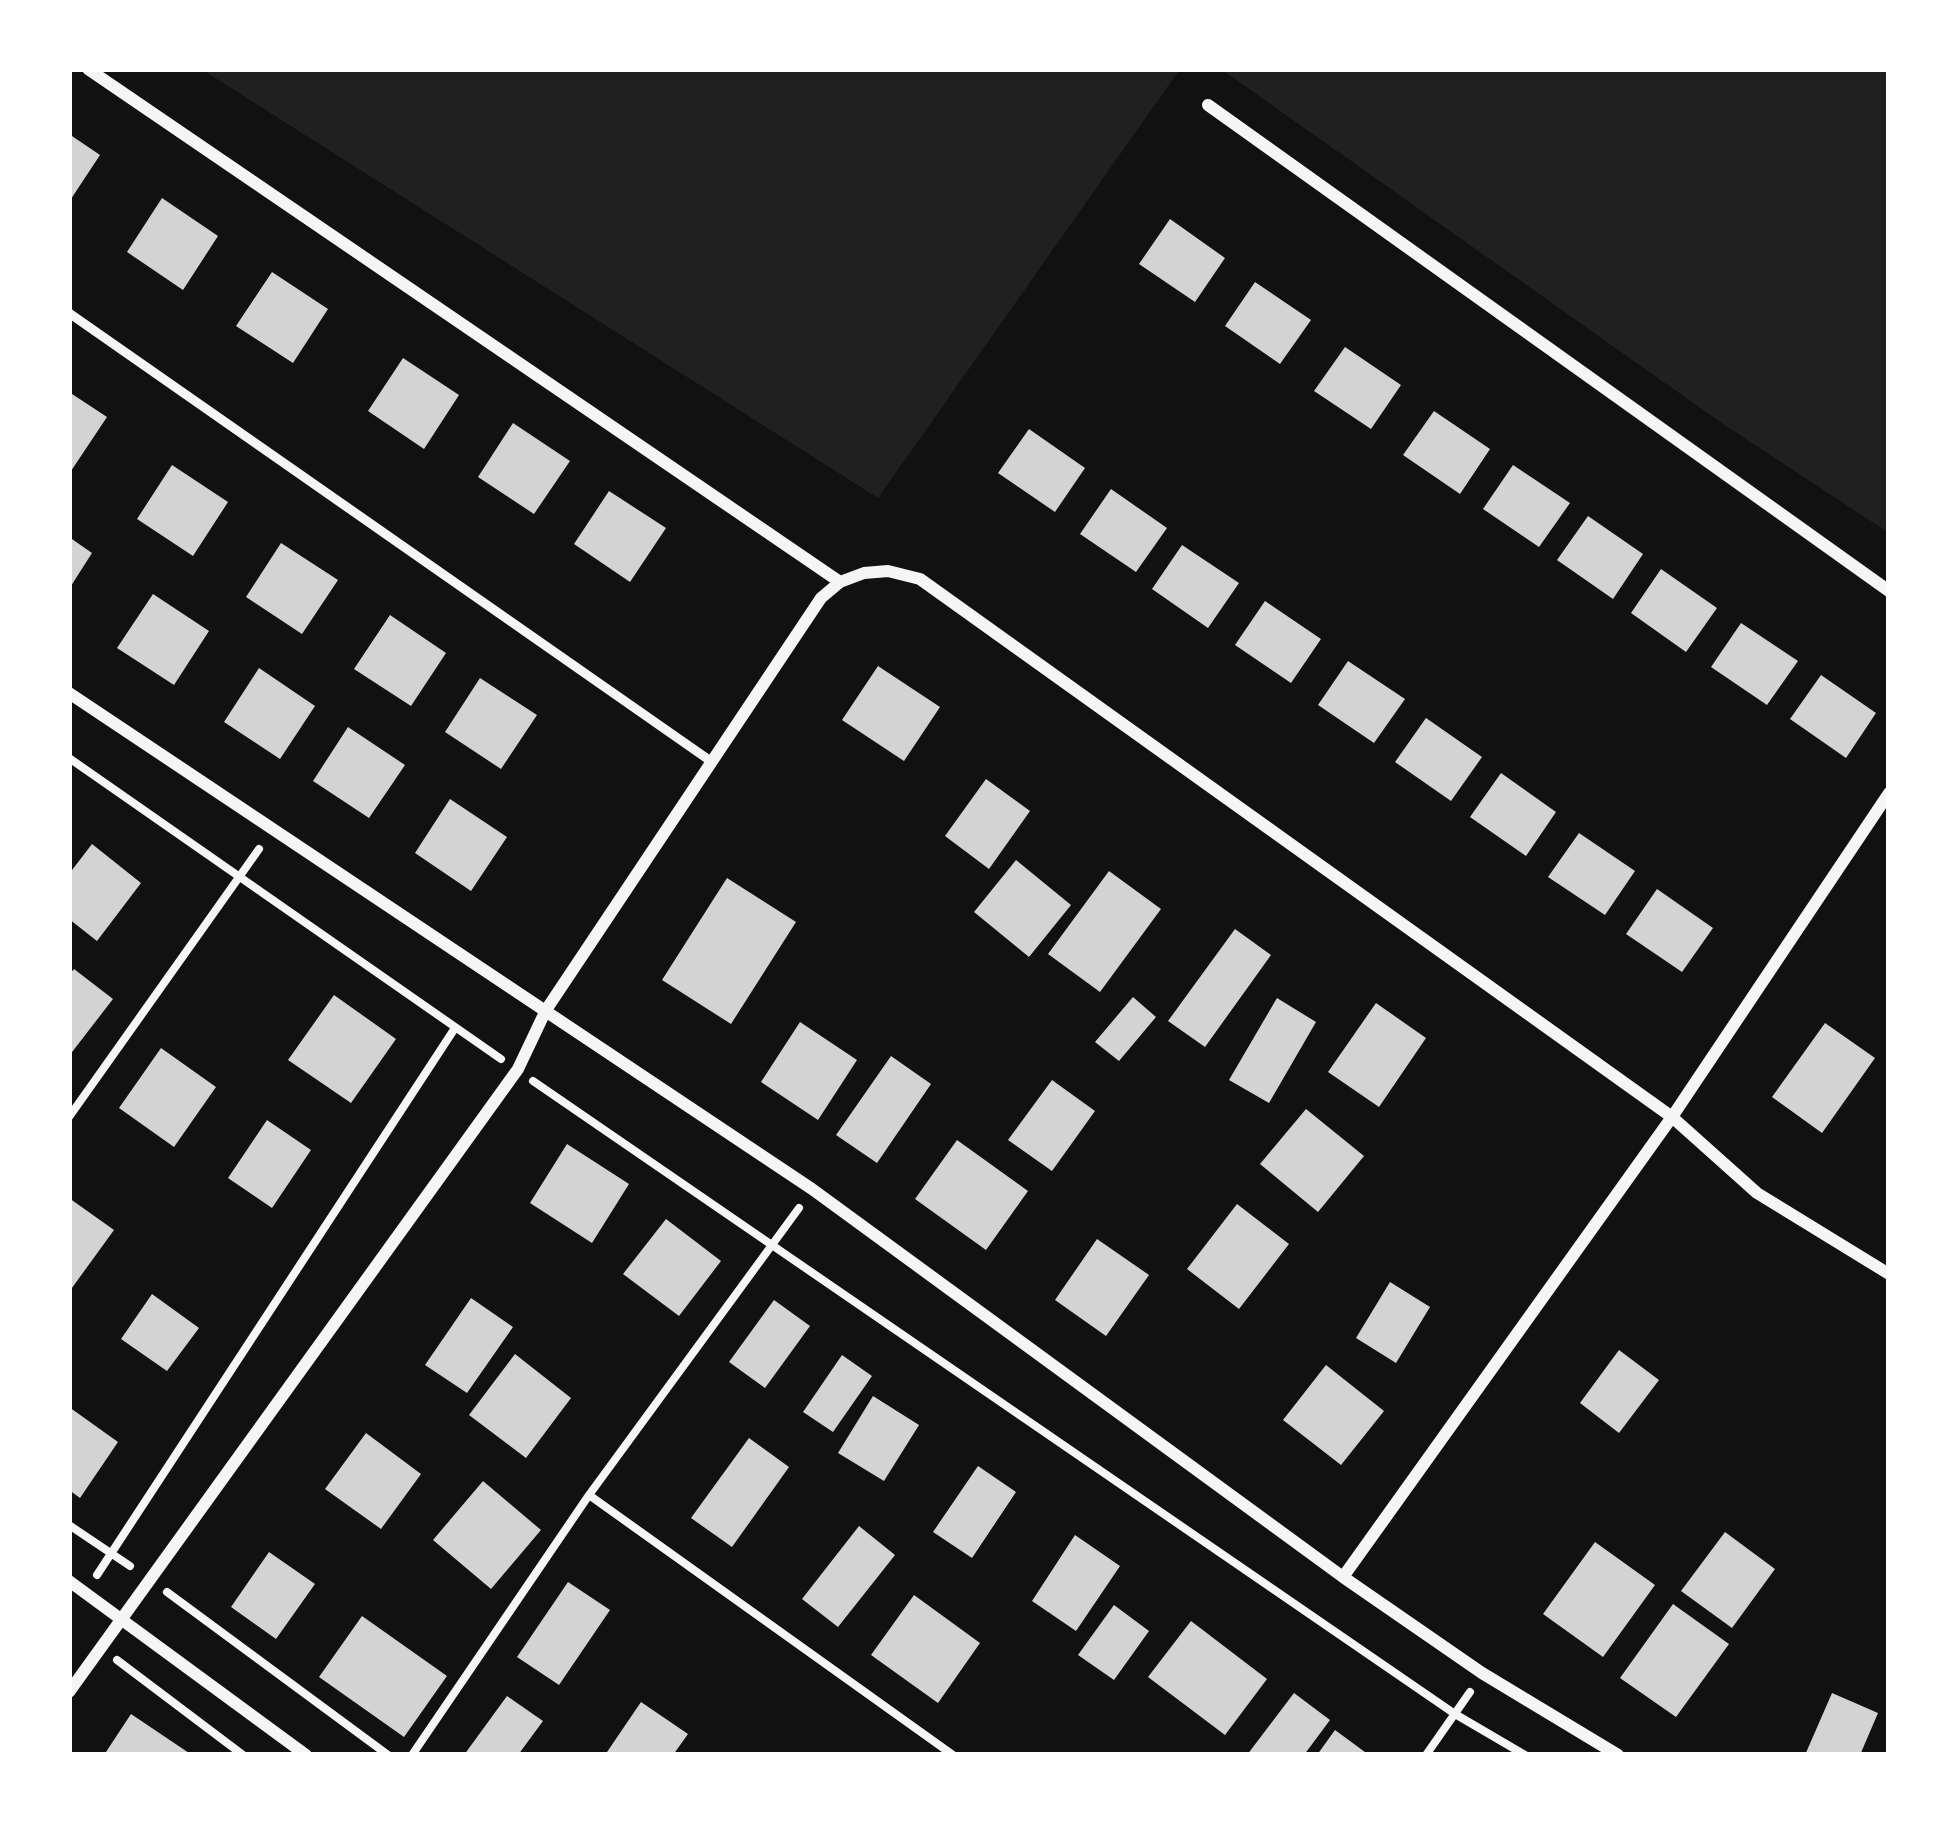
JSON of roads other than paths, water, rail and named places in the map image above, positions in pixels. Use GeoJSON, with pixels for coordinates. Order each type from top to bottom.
{"type":"FeatureCollection","features":[{"type":"Feature","properties":{"kind":"street"},"geometry":{"type":"LineString","coordinates":[[88,69],[840,582]]}},
{"type":"Feature","properties":{"kind":"street"},"geometry":{"type":"LineString","coordinates":[[1208,105],[1889,591]]}},
{"type":"Feature","properties":{"kind":"street"},"geometry":{"type":"LineString","coordinates":[[69,1692],[518,1070],[546,1010],[821,598],[840,582],[888,571],[920,579],[1672,1117],[1757,1192],[1889,1274]]}},
{"type":"Feature","properties":{"kind":"street"},"geometry":{"type":"LineString","coordinates":[[69,693],[812,1189],[1342,1577],[1482,1673],[1618,1755]]}},
{"type":"Feature","properties":{"kind":"street"},"geometry":{"type":"LineString","coordinates":[[1342,1577],[1672,1117],[1889,793]]}},
{"type":"Feature","properties":{"kind":"street"},"geometry":{"type":"LineString","coordinates":[[69,1581],[306,1755]]}},
{"type":"Feature","properties":{"kind":"lane"},"geometry":{"type":"LineString","coordinates":[[69,313],[712,761]]}}]}
